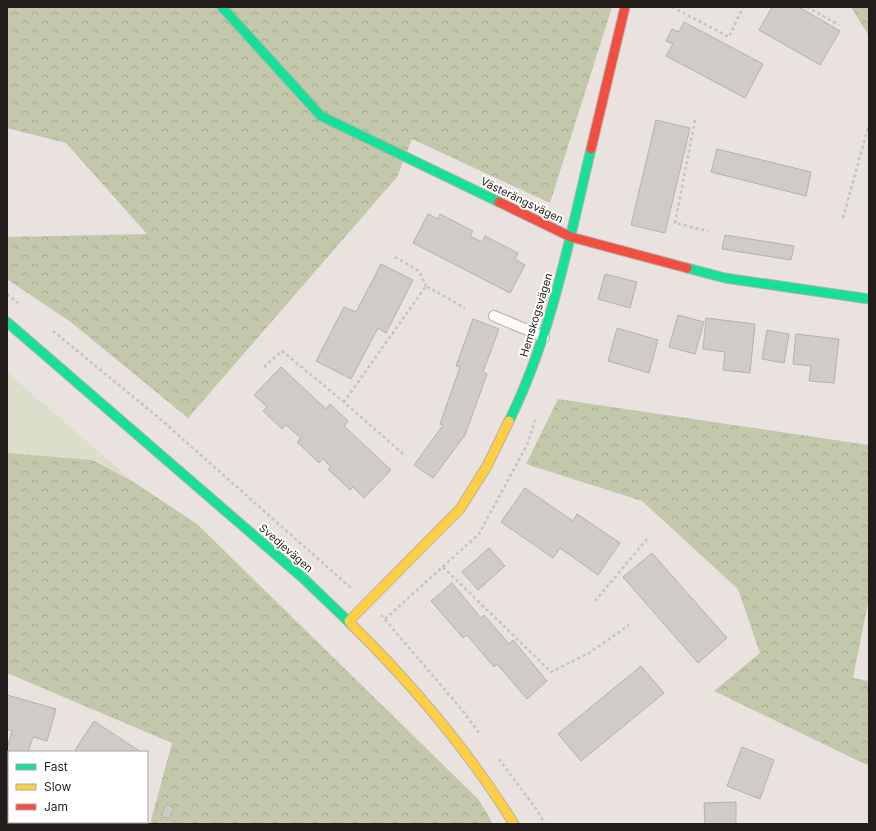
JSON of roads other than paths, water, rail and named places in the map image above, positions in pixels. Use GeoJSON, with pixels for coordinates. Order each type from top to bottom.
{"type":"FeatureCollection","features":[{"type":"Feature","properties":{"kind":"street","name":"Västerängsvägen"},"geometry":{"type":"LineString","coordinates":[[222,7],[283,72],[321,116],[571,237],[725,278],[869,299]]}},
{"type":"Feature","properties":{"kind":"street","name":"Hemskogsvägen"},"geometry":{"type":"LineString","coordinates":[[349,621],[460,508],[487,466],[518,403],[544,337],[571,237],[625,7]]}},
{"type":"Feature","properties":{"kind":"street","name":"Svedjevägen"},"geometry":{"type":"LineString","coordinates":[[7,322],[303,578],[349,621],[428,704],[499,799],[514,824]]}},
{"type":"Feature","properties":{"kind":"lane"},"geometry":{"type":"LineString","coordinates":[[494,316],[544,337]]}}]}
